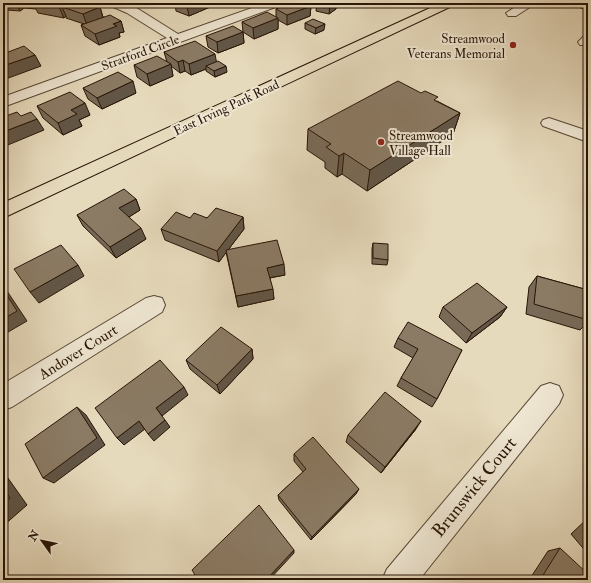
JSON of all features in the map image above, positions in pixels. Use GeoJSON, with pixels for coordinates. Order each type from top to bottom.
{"type":"FeatureCollection","features":[{"type":"Feature","properties":{"kind":"main road","name":"East Irving Park Road"},"geometry":{"type":"LineString","coordinates":[[3,211],[450,3]]}},
{"type":"Feature","properties":{"kind":"street"},"geometry":{"type":"LineString","coordinates":[[113,3],[131,10],[177,39]]}},
{"type":"Feature","properties":{"kind":"street","name":"Stratford Circle"},"geometry":{"type":"LineString","coordinates":[[3,102],[277,3]]}},
{"type":"Feature","properties":{"kind":"street"},"geometry":{"type":"LineString","coordinates":[[512,13],[530,3]]}},
{"type":"Feature","properties":{"kind":"street"},"geometry":{"type":"LineString","coordinates":[[578,3],[588,6]]}},
{"type":"Feature","properties":{"kind":"street"},"geometry":{"type":"LineString","coordinates":[[549,123],[588,137]]}},
{"type":"Feature","properties":{"kind":"street","name":"Andover Court"},"geometry":{"type":"LineString","coordinates":[[3,398],[154,305]]}},
{"type":"Feature","properties":{"kind":"street","name":"Brunswick Court"},"geometry":{"type":"LineString","coordinates":[[398,580],[550,395]]}},
{"type":"Feature","properties":{"kind":"building"},"geometry":{"type":"Polygon","coordinates":[[[35,3],[65,3],[59,7],[35,3]]]}},
{"type":"Feature","properties":{"kind":"building"},"geometry":{"type":"Polygon","coordinates":[[[72,3],[89,3],[100,7],[83,14],[62,7],[72,3]]]}},
{"type":"Feature","properties":{"kind":"building"},"geometry":{"type":"Polygon","coordinates":[[[181,3],[193,3],[187,6],[181,3]]]}},
{"type":"Feature","properties":{"kind":"building"},"geometry":{"type":"Polygon","coordinates":[[[292,3],[305,3],[311,6],[287,15],[276,9],[292,3]]]}},
{"type":"Feature","properties":{"kind":"building"},"geometry":{"type":"Polygon","coordinates":[[[267,12],[278,18],[253,28],[242,22],[267,12]]]}},
{"type":"Feature","properties":{"kind":"building"},"geometry":{"type":"Polygon","coordinates":[[[110,15],[121,21],[113,24],[117,26],[95,34],[81,25],[110,15]]]}},
{"type":"Feature","properties":{"kind":"building"},"geometry":{"type":"Polygon","coordinates":[[[313,19],[325,24],[316,28],[305,23],[313,19]]]}},
{"type":"Feature","properties":{"kind":"building"},"geometry":{"type":"Polygon","coordinates":[[[233,26],[243,32],[217,42],[206,36],[233,26]]]}},
{"type":"Feature","properties":{"kind":"building"},"geometry":{"type":"Polygon","coordinates":[[[195,41],[215,54],[189,64],[183,60],[178,62],[164,52],[195,41]]]}},
{"type":"Feature","properties":{"kind":"building"},"geometry":{"type":"Polygon","coordinates":[[[24,46],[35,55],[3,66],[3,54],[24,46]]]}},
{"type":"Feature","properties":{"kind":"building"},"geometry":{"type":"Polygon","coordinates":[[[157,56],[171,64],[147,74],[134,65],[157,56]]]}},
{"type":"Feature","properties":{"kind":"building"},"geometry":{"type":"Polygon","coordinates":[[[218,61],[226,66],[214,71],[206,66],[218,61]]]}},
{"type":"Feature","properties":{"kind":"building"},"geometry":{"type":"Polygon","coordinates":[[[118,72],[133,81],[97,98],[83,88],[118,72]]]}},
{"type":"Feature","properties":{"kind":"building"},"geometry":{"type":"Polygon","coordinates":[[[398,81],[421,93],[425,91],[438,97],[434,100],[460,113],[370,170],[344,153],[339,156],[326,147],[331,144],[308,129],[398,81]]]}},
{"type":"Feature","properties":{"kind":"building"},"geometry":{"type":"Polygon","coordinates":[[[70,92],[85,103],[71,110],[77,114],[58,123],[37,106],[70,92]]]}},
{"type":"Feature","properties":{"kind":"building"},"geometry":{"type":"Polygon","coordinates":[[[17,112],[21,116],[31,112],[37,119],[3,132],[3,117],[17,112]]]}},
{"type":"Feature","properties":{"kind":"building"},"geometry":{"type":"Polygon","coordinates":[[[124,189],[136,199],[119,208],[141,228],[110,247],[77,215],[124,189]]]}},
{"type":"Feature","properties":{"kind":"building"},"geometry":{"type":"Polygon","coordinates":[[[216,208],[243,217],[217,251],[161,229],[176,212],[190,218],[194,213],[207,218],[216,208]]]}},
{"type":"Feature","properties":{"kind":"building"},"geometry":{"type":"Polygon","coordinates":[[[277,240],[284,264],[267,268],[273,289],[236,296],[226,250],[277,240]]]}},
{"type":"Feature","properties":{"kind":"building"},"geometry":{"type":"Polygon","coordinates":[[[373,243],[388,244],[388,260],[373,258],[373,243]]]}},
{"type":"Feature","properties":{"kind":"building"},"geometry":{"type":"Polygon","coordinates":[[[61,245],[78,265],[30,292],[14,269],[61,245]]]}},
{"type":"Feature","properties":{"kind":"building"},"geometry":{"type":"Polygon","coordinates":[[[537,276],[588,290],[588,320],[534,304],[537,276]]]}},
{"type":"Feature","properties":{"kind":"building"},"geometry":{"type":"Polygon","coordinates":[[[477,283],[507,307],[472,333],[443,307],[477,283]]]}},
{"type":"Feature","properties":{"kind":"building"},"geometry":{"type":"Polygon","coordinates":[[[3,289],[17,311],[3,319],[3,289]]]}},
{"type":"Feature","properties":{"kind":"building"},"geometry":{"type":"Polygon","coordinates":[[[408,322],[462,350],[437,399],[401,378],[418,349],[398,338],[408,322]]]}},
{"type":"Feature","properties":{"kind":"building"},"geometry":{"type":"Polygon","coordinates":[[[221,327],[252,349],[217,385],[186,360],[221,327]]]}},
{"type":"Feature","properties":{"kind":"building"},"geometry":{"type":"Polygon","coordinates":[[[160,360],[184,387],[156,408],[165,420],[148,434],[139,421],[117,438],[95,408],[160,360]]]}},
{"type":"Feature","properties":{"kind":"building"},"geometry":{"type":"Polygon","coordinates":[[[385,392],[421,421],[385,467],[348,435],[385,392]]]}},
{"type":"Feature","properties":{"kind":"building"},"geometry":{"type":"Polygon","coordinates":[[[77,407],[97,438],[43,478],[25,444],[77,407]]]}},
{"type":"Feature","properties":{"kind":"building"},"geometry":{"type":"Polygon","coordinates":[[[313,437],[359,489],[312,537],[278,495],[306,469],[294,454],[313,437]]]}},
{"type":"Feature","properties":{"kind":"building"},"geometry":{"type":"Polygon","coordinates":[[[3,488],[10,498],[3,503],[3,488]]]}},
{"type":"Feature","properties":{"kind":"building"},"geometry":{"type":"Polygon","coordinates":[[[259,505],[294,550],[266,580],[198,580],[192,570],[259,505]]]}},
{"type":"Feature","properties":{"kind":"building"},"geometry":{"type":"Polygon","coordinates":[[[588,527],[588,535],[584,531],[588,527]]]}},
{"type":"Feature","properties":{"kind":"building"},"geometry":{"type":"Polygon","coordinates":[[[560,548],[588,574],[588,580],[540,580],[560,548]]]}},
{"type":"Feature","properties":{"kind":"place","name":"Streamwood Veterans Memorial"},"geometry":{"type":"Point","coordinates":[513,45]}},
{"type":"Feature","properties":{"kind":"place","name":"Streamwood Village Hall"},"geometry":{"type":"Point","coordinates":[381,142]}}]}
